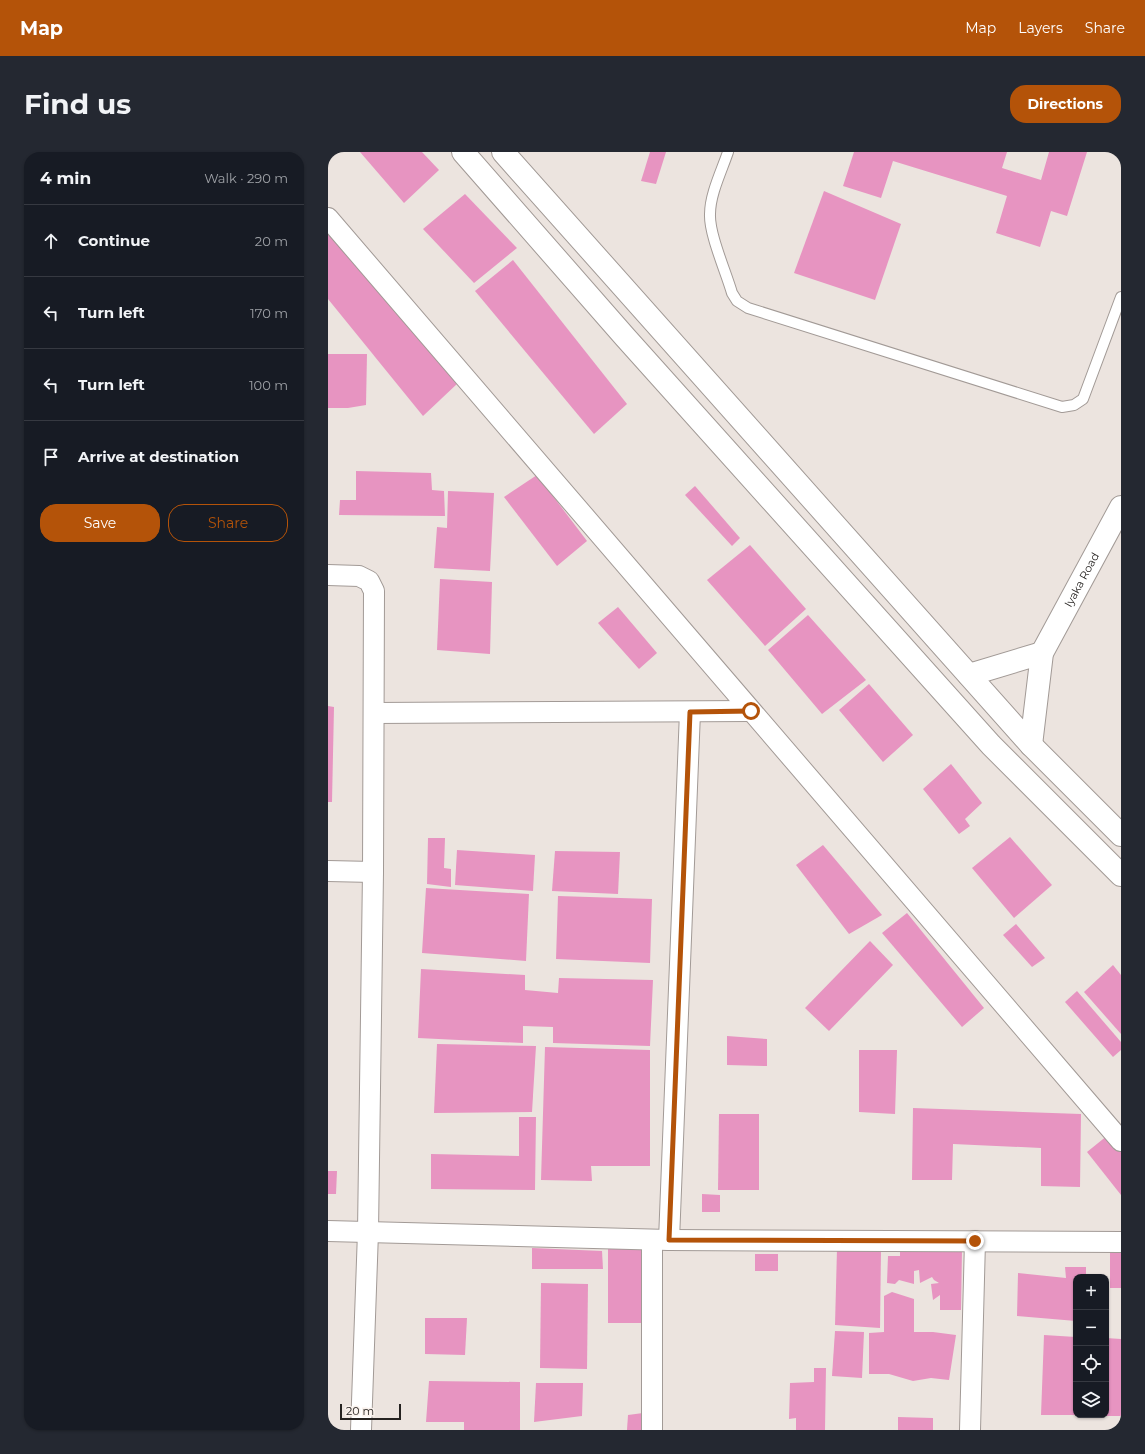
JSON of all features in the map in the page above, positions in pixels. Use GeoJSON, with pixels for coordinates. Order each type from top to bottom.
{"type":"FeatureCollection","features":[{"type":"Feature","properties":{"kind":"main road"},"geometry":{"type":"LineString","coordinates":[[462,152],[625,337],[991,745],[1121,875]]}},
{"type":"Feature","properties":{"kind":"main road"},"geometry":{"type":"LineString","coordinates":[[503,152],[1031,745],[1121,835]]}},
{"type":"Feature","properties":{"kind":"main road","name":"Iyaka Road"},"geometry":{"type":"LineString","coordinates":[[1042,653],[1121,507]]}},
{"type":"Feature","properties":{"kind":"main road"},"geometry":{"type":"LineString","coordinates":[[969,675],[1042,653],[1031,745]]}},
{"type":"Feature","properties":{"kind":"street"},"geometry":{"type":"LineString","coordinates":[[328,218],[1121,1141]]}},
{"type":"Feature","properties":{"kind":"street"},"geometry":{"type":"LineString","coordinates":[[328,574],[359,576],[369,581],[374,591],[373,872],[368,1232],[361,1430]]}},
{"type":"Feature","properties":{"kind":"street"},"geometry":{"type":"LineString","coordinates":[[374,713],[751,711]]}},
{"type":"Feature","properties":{"kind":"street"},"geometry":{"type":"LineString","coordinates":[[652,1430],[660,1240],[690,712]]}},
{"type":"Feature","properties":{"kind":"street"},"geometry":{"type":"LineString","coordinates":[[328,871],[373,872]]}},
{"type":"Feature","properties":{"kind":"street"},"geometry":{"type":"LineString","coordinates":[[328,1231],[660,1240],[1121,1242]]}},
{"type":"Feature","properties":{"kind":"street"},"geometry":{"type":"LineString","coordinates":[[970,1430],[975,1241]]}},
{"type":"Feature","properties":{"kind":"lane"},"geometry":{"type":"LineString","coordinates":[[728,152],[711,202],[710,214],[712,231],[732,293],[737,301],[748,308],[1062,407],[1074,405],[1083,399],[1121,297]]}},
{"type":"Feature","properties":{"kind":"building"},"geometry":{"type":"Polygon","coordinates":[[[360,152],[422,152],[439,170],[404,203],[360,152]]]}},
{"type":"Feature","properties":{"kind":"building"},"geometry":{"type":"Polygon","coordinates":[[[650,152],[666,152],[656,184],[641,181],[650,152]]]}},
{"type":"Feature","properties":{"kind":"building"},"geometry":{"type":"Polygon","coordinates":[[[854,152],[1007,152],[1002,168],[1041,180],[1049,152],[1087,152],[1067,216],[1051,211],[1040,247],[996,233],[1007,196],[893,161],[881,198],[843,186],[854,152]]]}},
{"type":"Feature","properties":{"kind":"building"},"geometry":{"type":"Polygon","coordinates":[[[824,191],[901,224],[875,300],[794,273],[824,191]]]}},
{"type":"Feature","properties":{"kind":"building"},"geometry":{"type":"Polygon","coordinates":[[[465,194],[517,248],[474,283],[423,229],[465,194]]]}},
{"type":"Feature","properties":{"kind":"building"},"geometry":{"type":"Polygon","coordinates":[[[328,233],[458,383],[423,416],[328,299],[328,233]]]}},
{"type":"Feature","properties":{"kind":"building"},"geometry":{"type":"Polygon","coordinates":[[[513,260],[627,404],[594,434],[475,291],[513,260]]]}},
{"type":"Feature","properties":{"kind":"building"},"geometry":{"type":"Polygon","coordinates":[[[328,354],[367,354],[366,405],[348,408],[328,408],[328,354]]]}},
{"type":"Feature","properties":{"kind":"building"},"geometry":{"type":"Polygon","coordinates":[[[356,471],[431,473],[432,490],[444,491],[445,516],[339,515],[340,500],[356,500],[356,471]]]}},
{"type":"Feature","properties":{"kind":"building"},"geometry":{"type":"Polygon","coordinates":[[[537,475],[587,541],[557,566],[504,497],[537,475]]]}},
{"type":"Feature","properties":{"kind":"building"},"geometry":{"type":"Polygon","coordinates":[[[695,486],[740,538],[732,546],[685,495],[695,486]]]}},
{"type":"Feature","properties":{"kind":"building"},"geometry":{"type":"Polygon","coordinates":[[[448,491],[494,493],[490,571],[434,568],[437,527],[447,528],[448,491]]]}},
{"type":"Feature","properties":{"kind":"building"},"geometry":{"type":"Polygon","coordinates":[[[750,545],[806,609],[765,646],[707,580],[750,545]]]}},
{"type":"Feature","properties":{"kind":"building"},"geometry":{"type":"Polygon","coordinates":[[[440,579],[492,582],[490,654],[437,650],[440,579]]]}},
{"type":"Feature","properties":{"kind":"building"},"geometry":{"type":"Polygon","coordinates":[[[618,607],[657,653],[639,669],[598,623],[618,607]]]}},
{"type":"Feature","properties":{"kind":"building"},"geometry":{"type":"Polygon","coordinates":[[[808,615],[866,680],[822,714],[768,650],[808,615]]]}},
{"type":"Feature","properties":{"kind":"building"},"geometry":{"type":"Polygon","coordinates":[[[869,684],[913,735],[883,762],[839,710],[869,684]]]}},
{"type":"Feature","properties":{"kind":"building"},"geometry":{"type":"Polygon","coordinates":[[[328,706],[334,707],[332,802],[328,802],[328,706]]]}},
{"type":"Feature","properties":{"kind":"building"},"geometry":{"type":"Polygon","coordinates":[[[951,764],[982,803],[965,819],[970,826],[959,834],[923,789],[951,764]]]}},
{"type":"Feature","properties":{"kind":"building"},"geometry":{"type":"Polygon","coordinates":[[[1010,837],[1052,885],[1014,918],[972,868],[1010,837]]]}},
{"type":"Feature","properties":{"kind":"building"},"geometry":{"type":"Polygon","coordinates":[[[428,838],[445,838],[444,868],[451,869],[451,887],[427,884],[428,838]]]}},
{"type":"Feature","properties":{"kind":"building"},"geometry":{"type":"Polygon","coordinates":[[[823,845],[882,915],[849,934],[796,865],[823,845]]]}},
{"type":"Feature","properties":{"kind":"building"},"geometry":{"type":"Polygon","coordinates":[[[457,850],[535,855],[533,891],[455,885],[457,850]]]}},
{"type":"Feature","properties":{"kind":"building"},"geometry":{"type":"Polygon","coordinates":[[[555,851],[620,852],[618,894],[552,891],[555,851]]]}},
{"type":"Feature","properties":{"kind":"building"},"geometry":{"type":"Polygon","coordinates":[[[426,888],[529,894],[526,961],[422,953],[426,888]]]}},
{"type":"Feature","properties":{"kind":"building"},"geometry":{"type":"Polygon","coordinates":[[[558,896],[652,899],[650,963],[556,959],[558,896]]]}},
{"type":"Feature","properties":{"kind":"building"},"geometry":{"type":"Polygon","coordinates":[[[907,913],[984,1008],[962,1027],[882,933],[907,913]]]}},
{"type":"Feature","properties":{"kind":"building"},"geometry":{"type":"Polygon","coordinates":[[[1016,924],[1045,958],[1032,967],[1003,935],[1016,924]]]}},
{"type":"Feature","properties":{"kind":"building"},"geometry":{"type":"Polygon","coordinates":[[[870,941],[893,965],[829,1031],[805,1008],[870,941]]]}},
{"type":"Feature","properties":{"kind":"building"},"geometry":{"type":"Polygon","coordinates":[[[1113,965],[1121,975],[1121,1034],[1084,992],[1113,965]]]}},
{"type":"Feature","properties":{"kind":"building"},"geometry":{"type":"Polygon","coordinates":[[[421,969],[525,975],[525,990],[558,993],[559,978],[653,980],[650,1046],[553,1043],[553,1027],[523,1026],[523,1043],[418,1038],[421,969]]]}},
{"type":"Feature","properties":{"kind":"building"},"geometry":{"type":"Polygon","coordinates":[[[1077,991],[1121,1042],[1121,1050],[1113,1057],[1065,1002],[1077,991]]]}},
{"type":"Feature","properties":{"kind":"building"},"geometry":{"type":"Polygon","coordinates":[[[727,1036],[767,1039],[767,1066],[727,1065],[727,1036]]]}},
{"type":"Feature","properties":{"kind":"building"},"geometry":{"type":"Polygon","coordinates":[[[437,1044],[536,1046],[532,1112],[434,1113],[437,1044]]]}},
{"type":"Feature","properties":{"kind":"building"},"geometry":{"type":"Polygon","coordinates":[[[545,1047],[650,1050],[650,1166],[591,1166],[592,1181],[541,1180],[545,1047]]]}},
{"type":"Feature","properties":{"kind":"building"},"geometry":{"type":"Polygon","coordinates":[[[859,1050],[897,1050],[895,1114],[859,1112],[859,1050]]]}},
{"type":"Feature","properties":{"kind":"building"},"geometry":{"type":"Polygon","coordinates":[[[913,1108],[1081,1114],[1080,1187],[1041,1186],[1041,1148],[953,1144],[952,1180],[912,1180],[913,1108]]]}},
{"type":"Feature","properties":{"kind":"building"},"geometry":{"type":"Polygon","coordinates":[[[719,1114],[759,1114],[759,1190],[718,1190],[719,1114]]]}},
{"type":"Feature","properties":{"kind":"building"},"geometry":{"type":"Polygon","coordinates":[[[519,1117],[536,1117],[535,1190],[431,1189],[431,1154],[519,1156],[519,1117]]]}},
{"type":"Feature","properties":{"kind":"building"},"geometry":{"type":"Polygon","coordinates":[[[1113,1131],[1121,1142],[1121,1195],[1087,1152],[1113,1131]]]}},
{"type":"Feature","properties":{"kind":"building"},"geometry":{"type":"Polygon","coordinates":[[[328,1171],[337,1171],[336,1194],[328,1194],[328,1171]]]}},
{"type":"Feature","properties":{"kind":"building"},"geometry":{"type":"Polygon","coordinates":[[[702,1194],[720,1195],[720,1212],[702,1212],[702,1194]]]}},
{"type":"Feature","properties":{"kind":"building"},"geometry":{"type":"Polygon","coordinates":[[[900,1247],[962,1249],[961,1310],[940,1310],[940,1295],[933,1300],[931,1284],[939,1283],[932,1277],[920,1283],[919,1270],[914,1271],[914,1284],[899,1280],[895,1284],[887,1283],[888,1256],[900,1256],[900,1247]]]}},
{"type":"Feature","properties":{"kind":"building"},"geometry":{"type":"Polygon","coordinates":[[[532,1248],[602,1251],[603,1269],[532,1269],[532,1248]]]}},
{"type":"Feature","properties":{"kind":"building"},"geometry":{"type":"Polygon","coordinates":[[[645,1248],[645,1323],[608,1323],[608,1249],[645,1248]]]}},
{"type":"Feature","properties":{"kind":"building"},"geometry":{"type":"Polygon","coordinates":[[[837,1249],[881,1249],[880,1328],[835,1325],[837,1249]]]}},
{"type":"Feature","properties":{"kind":"building"},"geometry":{"type":"Polygon","coordinates":[[[1121,1251],[1121,1288],[1110,1288],[1110,1252],[1121,1251]]]}},
{"type":"Feature","properties":{"kind":"building"},"geometry":{"type":"Polygon","coordinates":[[[755,1254],[778,1254],[778,1271],[755,1271],[755,1254]]]}},
{"type":"Feature","properties":{"kind":"building"},"geometry":{"type":"Polygon","coordinates":[[[1065,1267],[1086,1267],[1086,1274],[1073,1274],[1073,1321],[1017,1316],[1018,1273],[1066,1278],[1065,1267]]]}},
{"type":"Feature","properties":{"kind":"building"},"geometry":{"type":"Polygon","coordinates":[[[541,1283],[588,1284],[587,1369],[540,1368],[541,1283]]]}},
{"type":"Feature","properties":{"kind":"building"},"geometry":{"type":"Polygon","coordinates":[[[892,1292],[914,1299],[914,1332],[933,1332],[956,1335],[949,1380],[931,1378],[913,1381],[889,1374],[869,1374],[869,1333],[884,1332],[884,1296],[892,1292]]]}},
{"type":"Feature","properties":{"kind":"building"},"geometry":{"type":"Polygon","coordinates":[[[425,1318],[467,1318],[465,1355],[425,1354],[425,1318]]]}},
{"type":"Feature","properties":{"kind":"building"},"geometry":{"type":"Polygon","coordinates":[[[835,1331],[864,1332],[862,1378],[832,1376],[835,1331]]]}},
{"type":"Feature","properties":{"kind":"building"},"geometry":{"type":"Polygon","coordinates":[[[1044,1335],[1073,1337],[1073,1415],[1041,1415],[1044,1335]]]}},
{"type":"Feature","properties":{"kind":"building"},"geometry":{"type":"Polygon","coordinates":[[[1109,1338],[1121,1339],[1121,1416],[1109,1416],[1109,1338]]]}},
{"type":"Feature","properties":{"kind":"building"},"geometry":{"type":"Polygon","coordinates":[[[814,1368],[826,1368],[825,1430],[796,1430],[796,1418],[789,1419],[790,1383],[814,1382],[814,1368]]]}},
{"type":"Feature","properties":{"kind":"building"},"geometry":{"type":"Polygon","coordinates":[[[429,1381],[520,1382],[520,1430],[464,1430],[464,1422],[426,1422],[429,1381]]]}},
{"type":"Feature","properties":{"kind":"building"},"geometry":{"type":"Polygon","coordinates":[[[536,1383],[583,1383],[582,1416],[534,1422],[536,1383]]]}},
{"type":"Feature","properties":{"kind":"building"},"geometry":{"type":"Polygon","coordinates":[[[643,1413],[643,1430],[627,1430],[628,1415],[643,1413]]]}},
{"type":"Feature","properties":{"kind":"building"},"geometry":{"type":"Polygon","coordinates":[[[898,1417],[933,1418],[933,1430],[898,1430],[898,1417]]]}},
{"type":"Feature","properties":{"kind":"route"},"geometry":{"type":"LineString","coordinates":[[751,711],[690,712],[669,1240],[975,1241]]}}]}
